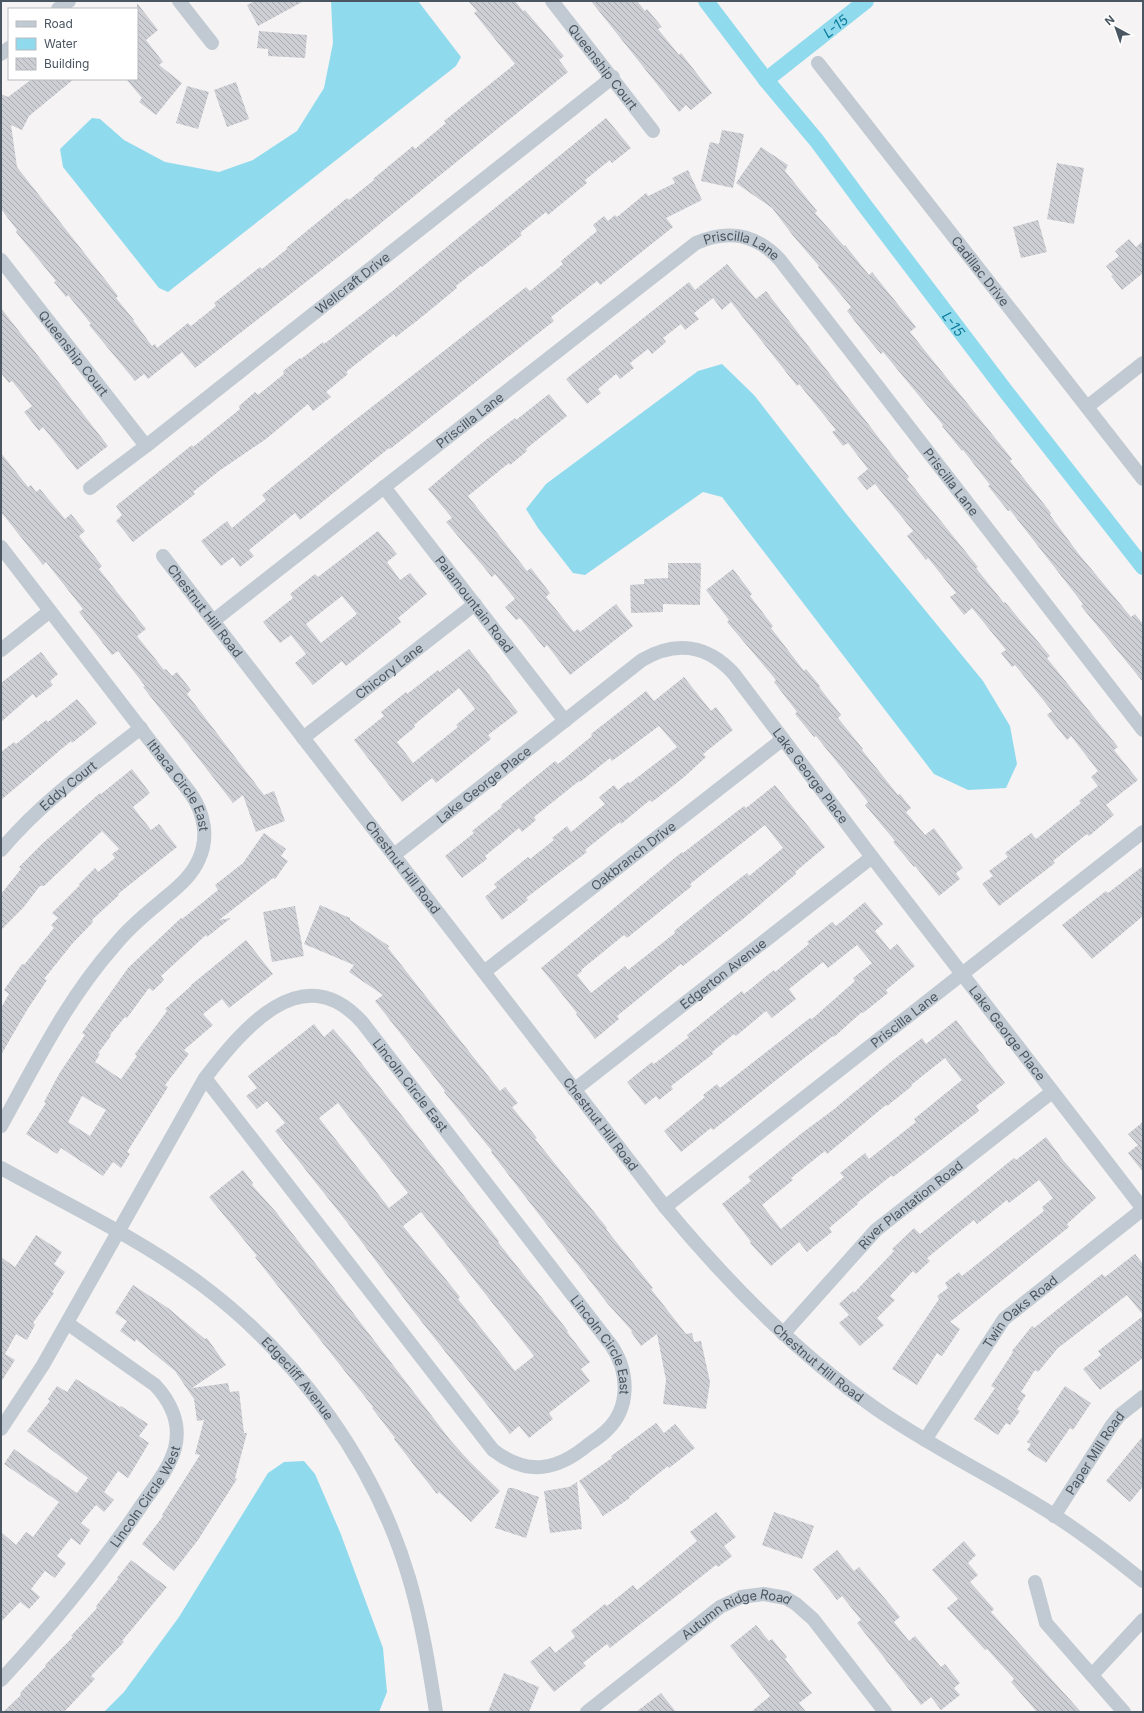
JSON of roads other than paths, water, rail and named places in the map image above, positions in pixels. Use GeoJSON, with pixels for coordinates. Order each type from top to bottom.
{"type":"FeatureCollection","features":[{"type":"Feature","properties":{"kind":"street"},"geometry":{"type":"LineString","coordinates":[[59,8],[69,1]]}},
{"type":"Feature","properties":{"kind":"street"},"geometry":{"type":"LineString","coordinates":[[179,1],[212,43]]}},
{"type":"Feature","properties":{"kind":"street","name":"Queenship Court"},"geometry":{"type":"LineString","coordinates":[[552,1],[653,131]]}},
{"type":"Feature","properties":{"kind":"street","name":"Cadillac Drive"},"geometry":{"type":"LineString","coordinates":[[818,63],[1143,479]]}},
{"type":"Feature","properties":{"kind":"street","name":"Wellcraft Drive"},"geometry":{"type":"LineString","coordinates":[[90,488],[146,446],[613,78]]}},
{"type":"Feature","properties":{"kind":"street","name":"Priscilla Lane"},"geometry":{"type":"LineString","coordinates":[[213,621],[696,243],[720,235],[731,235],[753,240],[764,245],[780,260],[1143,730]]}},
{"type":"Feature","properties":{"kind":"street","name":"Queenship Court"},"geometry":{"type":"LineString","coordinates":[[1,260],[146,446]]}},
{"type":"Feature","properties":{"kind":"street"},"geometry":{"type":"LineString","coordinates":[[1087,407],[1143,363]]}},
{"type":"Feature","properties":{"kind":"street","name":"Palamountain Road"},"geometry":{"type":"LineString","coordinates":[[384,486],[565,721]]}},
{"type":"Feature","properties":{"kind":"street","name":"Ithaca Circle East"},"geometry":{"type":"LineString","coordinates":[[1,547],[197,803],[202,814],[205,836],[200,858],[188,878],[136,923],[115,944],[87,979],[62,1016],[1,1126]]}},
{"type":"Feature","properties":{"kind":"street","name":"Chestnut Hill Road"},"geometry":{"type":"LineString","coordinates":[[163,556],[665,1207],[707,1257],[742,1295],[783,1334],[828,1372],[875,1408],[925,1440],[1054,1516],[1118,1561],[1143,1581]]}},
{"type":"Feature","properties":{"kind":"street","name":"Chicory Lane"},"geometry":{"type":"LineString","coordinates":[[303,738],[475,604]]}},
{"type":"Feature","properties":{"kind":"street"},"geometry":{"type":"LineString","coordinates":[[1,650],[50,611]]}},
{"type":"Feature","properties":{"kind":"street","name":"Lake George Place"},"geometry":{"type":"LineString","coordinates":[[394,855],[652,654],[668,649],[685,648],[708,653],[726,665],[1143,1209]]}},
{"type":"Feature","properties":{"kind":"street","name":"Eddy Court"},"geometry":{"type":"LineString","coordinates":[[1,850],[31,818],[65,787],[141,728]]}},
{"type":"Feature","properties":{"kind":"street","name":"Oakbranch Drive"},"geometry":{"type":"LineString","coordinates":[[484,972],[783,739]]}},
{"type":"Feature","properties":{"kind":"street","name":"Priscilla Lane"},"geometry":{"type":"LineString","coordinates":[[665,1207],[1143,832]]}},
{"type":"Feature","properties":{"kind":"street","name":"Edgerton Avenue"},"geometry":{"type":"LineString","coordinates":[[574,1090],[872,857]]}},
{"type":"Feature","properties":{"kind":"street","name":"Lincoln Circle East"},"geometry":{"type":"LineString","coordinates":[[118,1232],[204,1078],[226,1050],[243,1033],[280,1003],[290,999],[313,996],[335,1001],[354,1013],[618,1354],[625,1378],[625,1390],[620,1412],[607,1431],[568,1460],[546,1467],[523,1466],[513,1463],[493,1450],[204,1078]]}},
{"type":"Feature","properties":{"kind":"street","name":"River Plantation Road"},"geometry":{"type":"LineString","coordinates":[[783,1334],[876,1230],[1052,1092]]}},
{"type":"Feature","properties":{"kind":"street","name":"Edgecliff Avenue"},"geometry":{"type":"LineString","coordinates":[[1,1168],[165,1259],[202,1285],[262,1337],[293,1370],[322,1405],[347,1443],[369,1482],[389,1523],[409,1576],[420,1620],[436,1712]]}},
{"type":"Feature","properties":{"kind":"street","name":"Twin Oaks Road"},"geometry":{"type":"LineString","coordinates":[[925,1440],[1004,1319],[1143,1209]]}},
{"type":"Feature","properties":{"kind":"street"},"geometry":{"type":"LineString","coordinates":[[1,1430],[44,1365],[118,1232]]}},
{"type":"Feature","properties":{"kind":"street","name":"Lincoln Circle West"},"geometry":{"type":"LineString","coordinates":[[1,1680],[47,1631],[80,1591],[121,1536],[166,1468],[175,1447],[176,1424],[173,1413],[163,1393],[155,1385],[67,1323]]}},
{"type":"Feature","properties":{"kind":"street","name":"Paper Mill Road"},"geometry":{"type":"LineString","coordinates":[[1054,1516],[1112,1425],[1120,1416],[1143,1397]]}},
{"type":"Feature","properties":{"kind":"street"},"geometry":{"type":"LineString","coordinates":[[1035,1582],[1046,1623],[1124,1712]]}},
{"type":"Feature","properties":{"kind":"street","name":"Autumn Ridge Road"},"geometry":{"type":"LineString","coordinates":[[587,1712],[720,1607],[741,1597],[764,1594],[786,1598],[805,1611],[877,1709]]}},
{"type":"Feature","properties":{"kind":"street"},"geometry":{"type":"LineString","coordinates":[[1092,1675],[1143,1620]]}},
{"type":"Feature","properties":{"kind":"water"},"geometry":{"type":"Polygon","coordinates":[[[331,1],[418,1],[461,57],[456,66],[168,292],[159,288],[63,167],[60,149],[92,118],[100,119],[124,140],[165,162],[219,172],[253,160],[297,131],[324,88],[333,43],[331,1]]]}},
{"type":"Feature","properties":{"kind":"water"},"geometry":{"type":"Polygon","coordinates":[[[722,364],[754,395],[848,516],[983,681],[1010,726],[1017,764],[1006,788],[968,790],[934,774],[722,497],[703,492],[585,575],[573,573],[538,528],[526,509],[546,484],[698,371],[722,364]]]}},
{"type":"Feature","properties":{"kind":"water"},"geometry":{"type":"Polygon","coordinates":[[[304,1461],[315,1474],[340,1532],[383,1648],[387,1692],[379,1712],[104,1712],[124,1692],[179,1617],[268,1473],[284,1462],[304,1461]]]}},
{"type":"Feature","properties":{"kind":"waterway","name":"L-15"},"geometry":{"type":"LineString","coordinates":[[706,1],[766,80],[817,141],[1007,393],[1143,567]]}},
{"type":"Feature","properties":{"kind":"waterway","name":"L-15"},"geometry":{"type":"LineString","coordinates":[[766,80],[866,1]]}}]}
